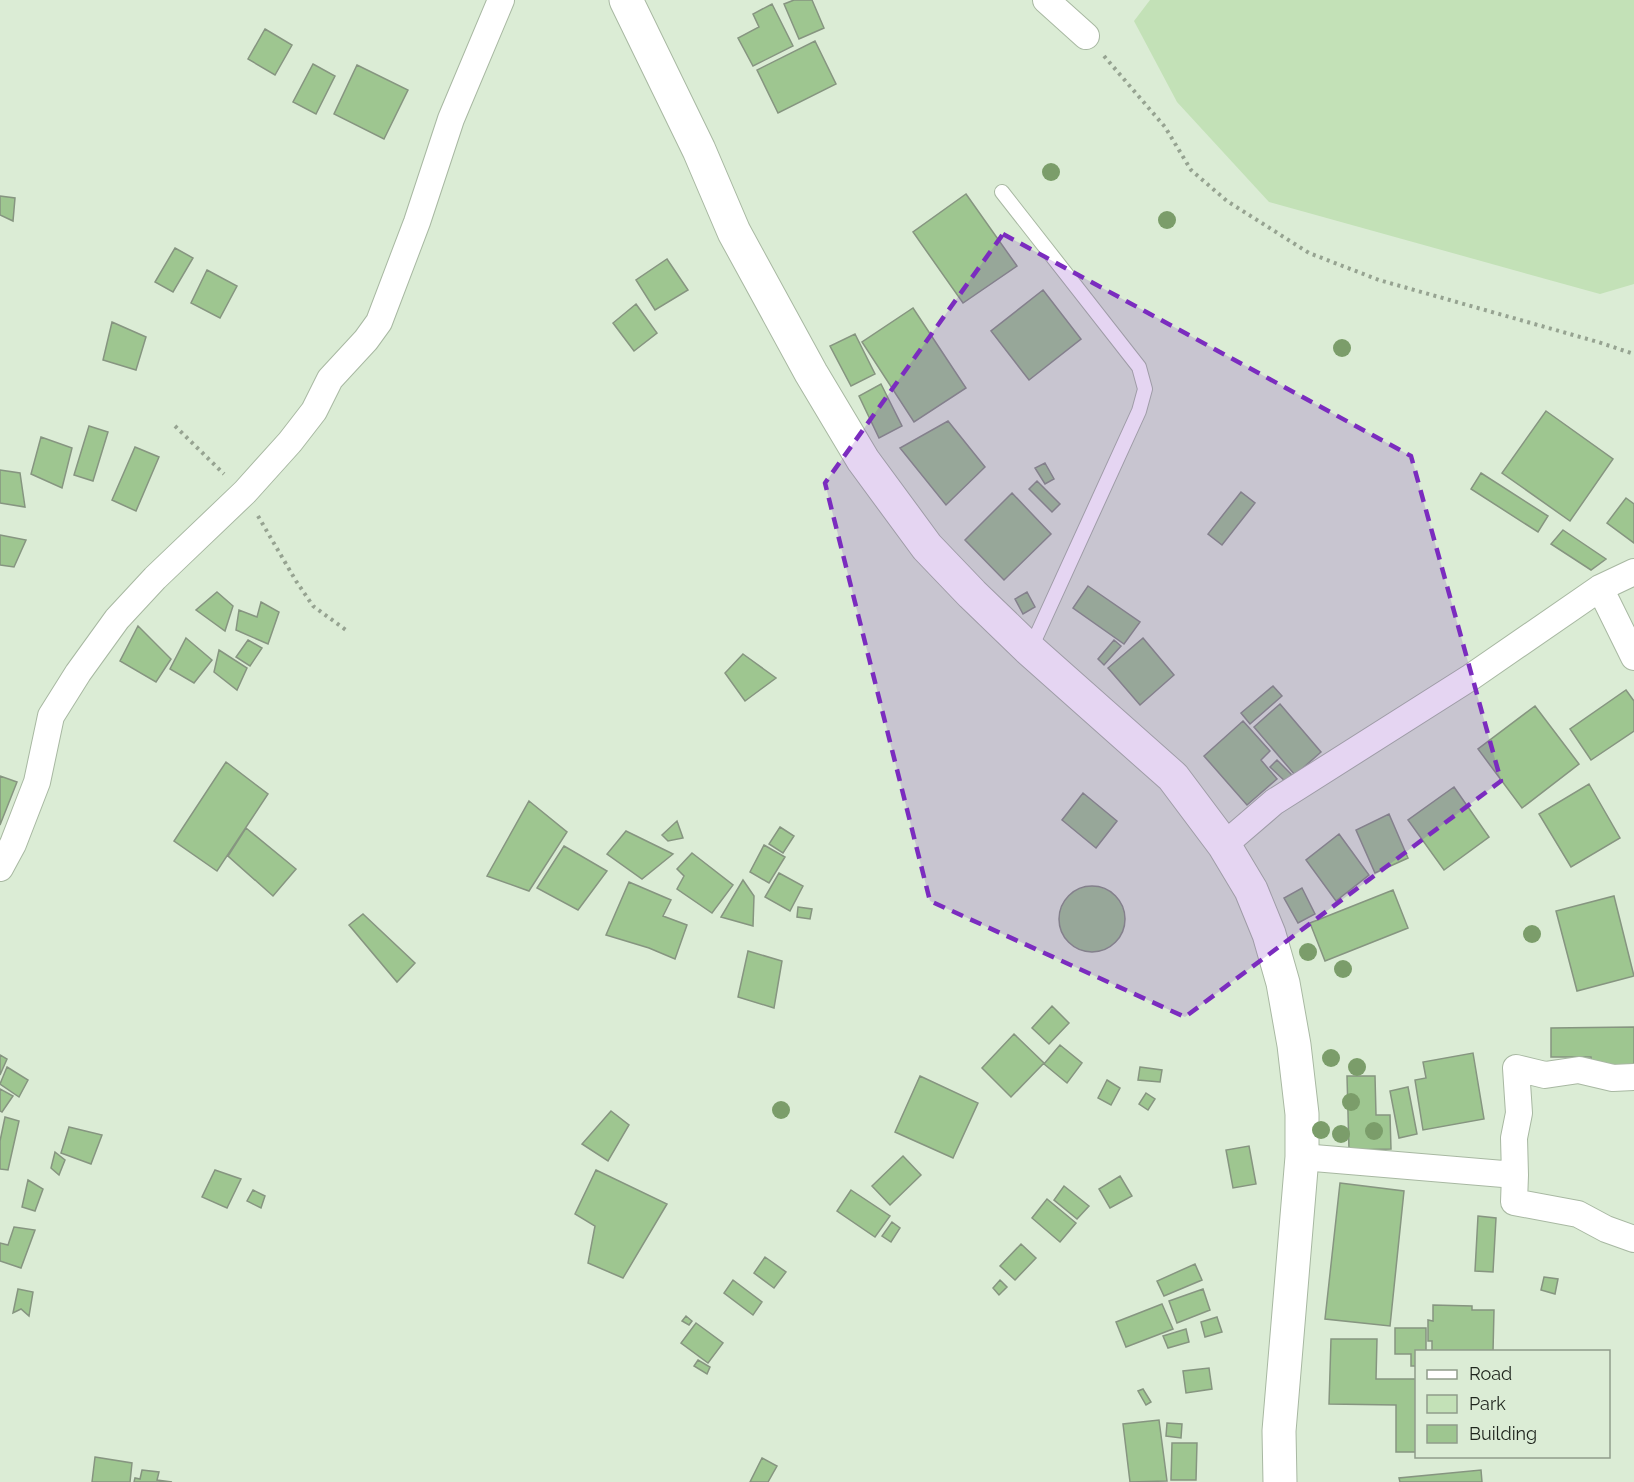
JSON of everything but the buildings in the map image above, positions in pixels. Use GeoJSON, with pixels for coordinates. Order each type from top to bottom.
{"type":"FeatureCollection","features":[{"type":"Feature","properties":{"kind":"main road"},"geometry":{"type":"LineString","coordinates":[[626,0],[699,150],[734,232],[811,373],[863,460],[927,547],[972,594],[1030,650],[1173,777],[1224,845],[1251,890],[1269,934],[1283,983],[1294,1045],[1302,1114],[1302,1157],[1279,1431],[1280,1482]]}},
{"type":"Feature","properties":{"kind":"street"},"geometry":{"type":"LineString","coordinates":[[0,868],[13,844],[37,783],[51,716],[78,673],[117,619],[155,578],[245,492],[290,442],[314,411],[330,379],[366,340],[379,322],[417,222],[451,119],[501,0]]}},
{"type":"Feature","properties":{"kind":"street"},"geometry":{"type":"LineString","coordinates":[[1046,0],[1086,36]]}},
{"type":"Feature","properties":{"kind":"street"},"geometry":{"type":"LineString","coordinates":[[1224,845],[1274,801],[1472,677],[1600,588],[1634,572]]}},
{"type":"Feature","properties":{"kind":"street"},"geometry":{"type":"LineString","coordinates":[[1600,588],[1634,657]]}},
{"type":"Feature","properties":{"kind":"street"},"geometry":{"type":"LineString","coordinates":[[1634,1077],[1613,1078],[1579,1070],[1545,1075],[1516,1068],[1519,1113],[1514,1138],[1514,1202],[1578,1214],[1606,1229],[1634,1239]]}},
{"type":"Feature","properties":{"kind":"street"},"geometry":{"type":"LineString","coordinates":[[1302,1157],[1515,1175]]}},
{"type":"Feature","properties":{"kind":"lane"},"geometry":{"type":"LineString","coordinates":[[1002,192],[1139,367],[1145,388],[1139,411],[1030,650]]}},
{"type":"Feature","properties":{"kind":"path"},"geometry":{"type":"LineString","coordinates":[[1086,36],[1165,127],[1191,170],[1227,201],[1309,253],[1379,280],[1634,354]]}},
{"type":"Feature","properties":{"kind":"path"},"geometry":{"type":"LineString","coordinates":[[175,426],[245,492],[313,606],[346,630]]}},
{"type":"Feature","properties":{"kind":"highlighted area"},"geometry":{"type":"Polygon","coordinates":[[[1003,234],[1411,456],[1501,781],[1185,1017],[930,901],[825,483],[1003,234]]]}},
{"type":"Feature","properties":{"kind":"green space"},"geometry":{"type":"Polygon","coordinates":[[[1150,0],[1634,0],[1634,284],[1600,294],[1269,202],[1177,102],[1134,21],[1150,0]]]}}]}
